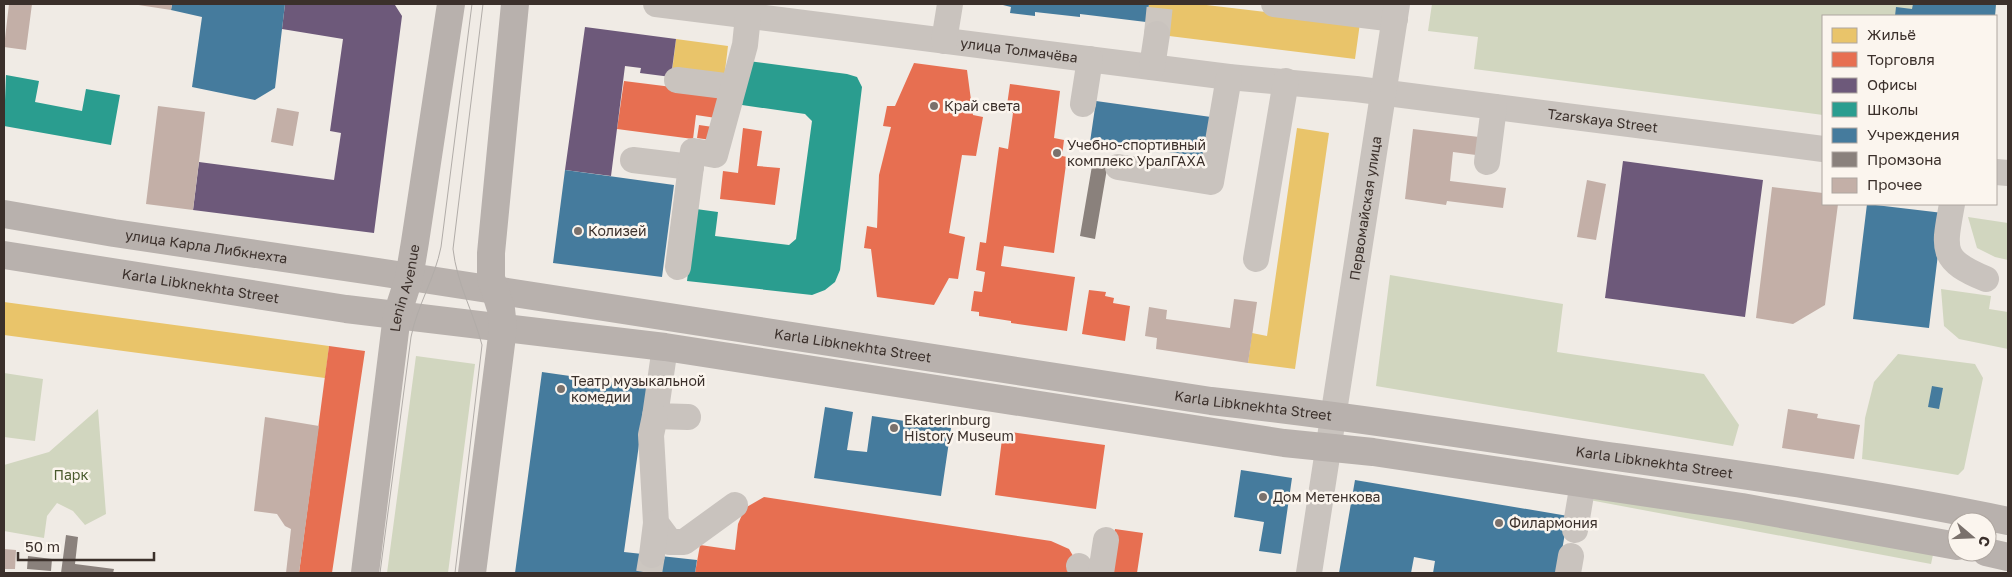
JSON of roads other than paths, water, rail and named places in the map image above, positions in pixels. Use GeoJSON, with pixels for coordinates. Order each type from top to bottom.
{"type":"FeatureCollection","features":[{"type":"Feature","properties":{"kind":"main road","name":"Lenin Avenue"},"geometry":{"type":"LineString","coordinates":[[364,573],[397,315],[409,278],[451,4]]}},
{"type":"Feature","properties":{"kind":"main road"},"geometry":{"type":"LineString","coordinates":[[472,573],[503,328],[497,291],[492,278],[491,253],[515,4]]}},
{"type":"Feature","properties":{"kind":"main road","name":"улица Карла Либкнехта"},"geometry":{"type":"LineString","coordinates":[[4,214],[497,291]]}},
{"type":"Feature","properties":{"kind":"main road","name":"Karla Libknekhta Street"},"geometry":{"type":"LineString","coordinates":[[4,255],[124,275],[397,315],[665,347],[1284,443],[1373,452],[1742,507],[1947,544]]}},
{"type":"Feature","properties":{"kind":"main road","name":"Karla Libknekhta Street"},"geometry":{"type":"LineString","coordinates":[[497,291],[1211,401],[1334,414],[1787,481],[1929,504],[2008,521]]}},
{"type":"Feature","properties":{"kind":"street","name":"улица Толмачёва"},"geometry":{"type":"LineString","coordinates":[[656,4],[748,16],[776,12],[944,41],[1229,77],[1286,81],[1383,93]]}},
{"type":"Feature","properties":{"kind":"street"},"geometry":{"type":"LineString","coordinates":[[944,41],[950,4]]}},
{"type":"Feature","properties":{"kind":"street"},"geometry":{"type":"LineString","coordinates":[[1274,4],[1396,12]]}},
{"type":"Feature","properties":{"kind":"street","name":"Первомайская улица"},"geometry":{"type":"LineString","coordinates":[[1309,573],[1396,12]]}},
{"type":"Feature","properties":{"kind":"street"},"geometry":{"type":"LineString","coordinates":[[678,267],[693,151],[715,155],[745,45],[748,16]]}},
{"type":"Feature","properties":{"kind":"street"},"geometry":{"type":"LineString","coordinates":[[1152,67],[1157,34]]}},
{"type":"Feature","properties":{"kind":"street"},"geometry":{"type":"LineString","coordinates":[[1083,104],[1090,59]]}},
{"type":"Feature","properties":{"kind":"street"},"geometry":{"type":"LineString","coordinates":[[1118,167],[1212,182],[1229,77]]}},
{"type":"Feature","properties":{"kind":"street"},"geometry":{"type":"LineString","coordinates":[[676,80],[733,87]]}},
{"type":"Feature","properties":{"kind":"street"},"geometry":{"type":"LineString","coordinates":[[1256,259],[1286,81]]}},
{"type":"Feature","properties":{"kind":"street","name":"Tzarskaya Street"},"geometry":{"type":"LineString","coordinates":[[1383,93],[1822,149]]}},
{"type":"Feature","properties":{"kind":"street"},"geometry":{"type":"LineString","coordinates":[[1487,162],[1494,106]]}},
{"type":"Feature","properties":{"kind":"street"},"geometry":{"type":"LineString","coordinates":[[633,160],[691,168]]}},
{"type":"Feature","properties":{"kind":"street"},"geometry":{"type":"LineString","coordinates":[[1952,205],[1946,244],[1948,253],[1964,270],[1986,279]]}},
{"type":"Feature","properties":{"kind":"street"},"geometry":{"type":"LineString","coordinates":[[652,555],[656,524],[651,435],[665,347]]}},
{"type":"Feature","properties":{"kind":"street"},"geometry":{"type":"LineString","coordinates":[[655,416],[688,417]]}},
{"type":"Feature","properties":{"kind":"street"},"geometry":{"type":"LineString","coordinates":[[1575,530],[1583,484]]}},
{"type":"Feature","properties":{"kind":"street"},"geometry":{"type":"LineString","coordinates":[[656,524],[670,542],[684,542],[735,505]]}},
{"type":"Feature","properties":{"kind":"street"},"geometry":{"type":"LineString","coordinates":[[1088,571],[1106,540]]}},
{"type":"Feature","properties":{"kind":"tunnel"},"geometry":{"type":"LineString","coordinates":[[1157,34],[1160,4]]}},
{"type":"Feature","properties":{"kind":"tunnel"},"geometry":{"type":"LineString","coordinates":[[649,573],[652,555]]}},
{"type":"Feature","properties":{"kind":"tram line"},"geometry":{"type":"LineString","coordinates":[[380,573],[411,337],[417,314],[435,270],[441,247],[472,4]]}},
{"type":"Feature","properties":{"kind":"tram line"},"geometry":{"type":"LineString","coordinates":[[455,573],[482,345],[458,274],[453,249],[483,4]]}},
{"type":"Feature","properties":{"kind":"place","name":"Край света"},"geometry":{"type":"Point","coordinates":[934,106]}},
{"type":"Feature","properties":{"kind":"place","name":"Учебно-спортивный комплекс УралГАХА"},"geometry":{"type":"Point","coordinates":[1057,153]}},
{"type":"Feature","properties":{"kind":"place","name":"Колизей"},"geometry":{"type":"Point","coordinates":[578,231]}},
{"type":"Feature","properties":{"kind":"place","name":"Театр музыкальной комедии"},"geometry":{"type":"Point","coordinates":[561,389]}},
{"type":"Feature","properties":{"kind":"place","name":"Ekaterinburg History Museum"},"geometry":{"type":"Point","coordinates":[894,428]}},
{"type":"Feature","properties":{"kind":"place","name":"Дом Метенкова"},"geometry":{"type":"Point","coordinates":[1263,497]}},
{"type":"Feature","properties":{"kind":"place","name":"Филармония"},"geometry":{"type":"Point","coordinates":[1499,523]}},
{"type":"Feature","properties":{"kind":"park label","name":"Парк"},"geometry":{"type":"Point","coordinates":[71,475]}}]}
